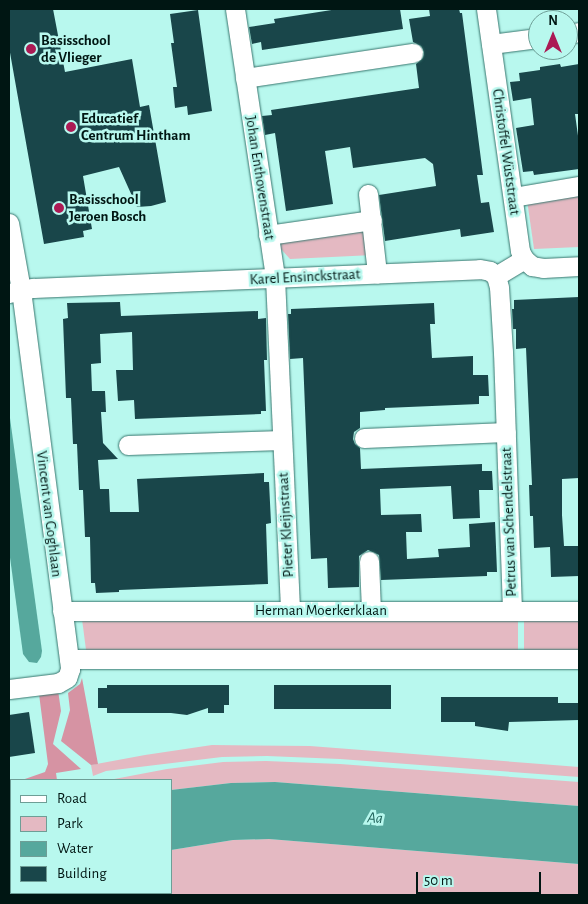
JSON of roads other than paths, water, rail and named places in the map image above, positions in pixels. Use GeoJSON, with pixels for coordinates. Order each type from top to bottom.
{"type":"FeatureCollection","features":[{"type":"Feature","properties":{"kind":"street","name":"Johan Enthovenstraat"},"geometry":{"type":"LineString","coordinates":[[235,9],[275,278]]}},
{"type":"Feature","properties":{"kind":"street","name":"Christoffel Wüststraat"},"geometry":{"type":"LineString","coordinates":[[486,9],[520,251],[524,259]]}},
{"type":"Feature","properties":{"kind":"street"},"geometry":{"type":"LineString","coordinates":[[491,44],[528,39]]}},
{"type":"Feature","properties":{"kind":"street"},"geometry":{"type":"LineString","coordinates":[[245,78],[413,53]]}},
{"type":"Feature","properties":{"kind":"street"},"geometry":{"type":"LineString","coordinates":[[512,197],[579,186]]}},
{"type":"Feature","properties":{"kind":"street"},"geometry":{"type":"LineString","coordinates":[[368,194],[377,273]]}},
{"type":"Feature","properties":{"kind":"street"},"geometry":{"type":"LineString","coordinates":[[268,235],[372,220]]}},
{"type":"Feature","properties":{"kind":"street","name":"Vincent van Goghlaan"},"geometry":{"type":"LineString","coordinates":[[9,224],[15,291],[70,669],[67,678],[58,683],[9,689]]}},
{"type":"Feature","properties":{"kind":"street"},"geometry":{"type":"LineString","coordinates":[[496,276],[524,259],[532,266],[543,268],[579,266]]}},
{"type":"Feature","properties":{"kind":"street","name":"Karel Ensinckstraat"},"geometry":{"type":"LineString","coordinates":[[15,291],[480,269],[490,271],[496,276]]}},
{"type":"Feature","properties":{"kind":"street","name":"Petrus van Schendelstraat"},"geometry":{"type":"LineString","coordinates":[[496,276],[499,286],[506,432],[512,611]]}},
{"type":"Feature","properties":{"kind":"street","name":"Pieter Kleijnstraat"},"geometry":{"type":"LineString","coordinates":[[275,278],[290,611]]}},
{"type":"Feature","properties":{"kind":"street","name":"Petrus van Schendelstraat"},"geometry":{"type":"LineString","coordinates":[[364,438],[506,432]]}},
{"type":"Feature","properties":{"kind":"street"},"geometry":{"type":"LineString","coordinates":[[128,446],[282,440]]}},
{"type":"Feature","properties":{"kind":"street"},"geometry":{"type":"LineString","coordinates":[[369,561],[371,611]]}},
{"type":"Feature","properties":{"kind":"street","name":"Herman Moerkerklaan"},"geometry":{"type":"LineString","coordinates":[[62,611],[579,611]]}},
{"type":"Feature","properties":{"kind":"street"},"geometry":{"type":"LineString","coordinates":[[69,659],[579,659]]}},
{"type":"Feature","properties":{"kind":"water"},"geometry":{"type":"Polygon","coordinates":[[[9,411],[42,651],[37,663],[29,662],[23,654],[9,550],[9,411]]]}},
{"type":"Feature","properties":{"kind":"water","name":"Aa"},"geometry":{"type":"Polygon","coordinates":[[[275,782],[579,806],[579,864],[269,839],[233,840],[172,850],[172,790],[231,783],[275,782]]]}},
{"type":"Feature","properties":{"kind":"water"},"geometry":{"type":"Polygon","coordinates":[[[9,822],[10,822],[10,883],[9,822]]]}},
{"type":"Feature","properties":{"kind":"place","name":"Basisschool de Vlieger"},"geometry":{"type":"Point","coordinates":[31,49]}},
{"type":"Feature","properties":{"kind":"place","name":"Educatief Centrum Hintham"},"geometry":{"type":"Point","coordinates":[71,127]}},
{"type":"Feature","properties":{"kind":"place","name":"Basisschool Jeroen Bosch"},"geometry":{"type":"Point","coordinates":[59,208]}}]}
